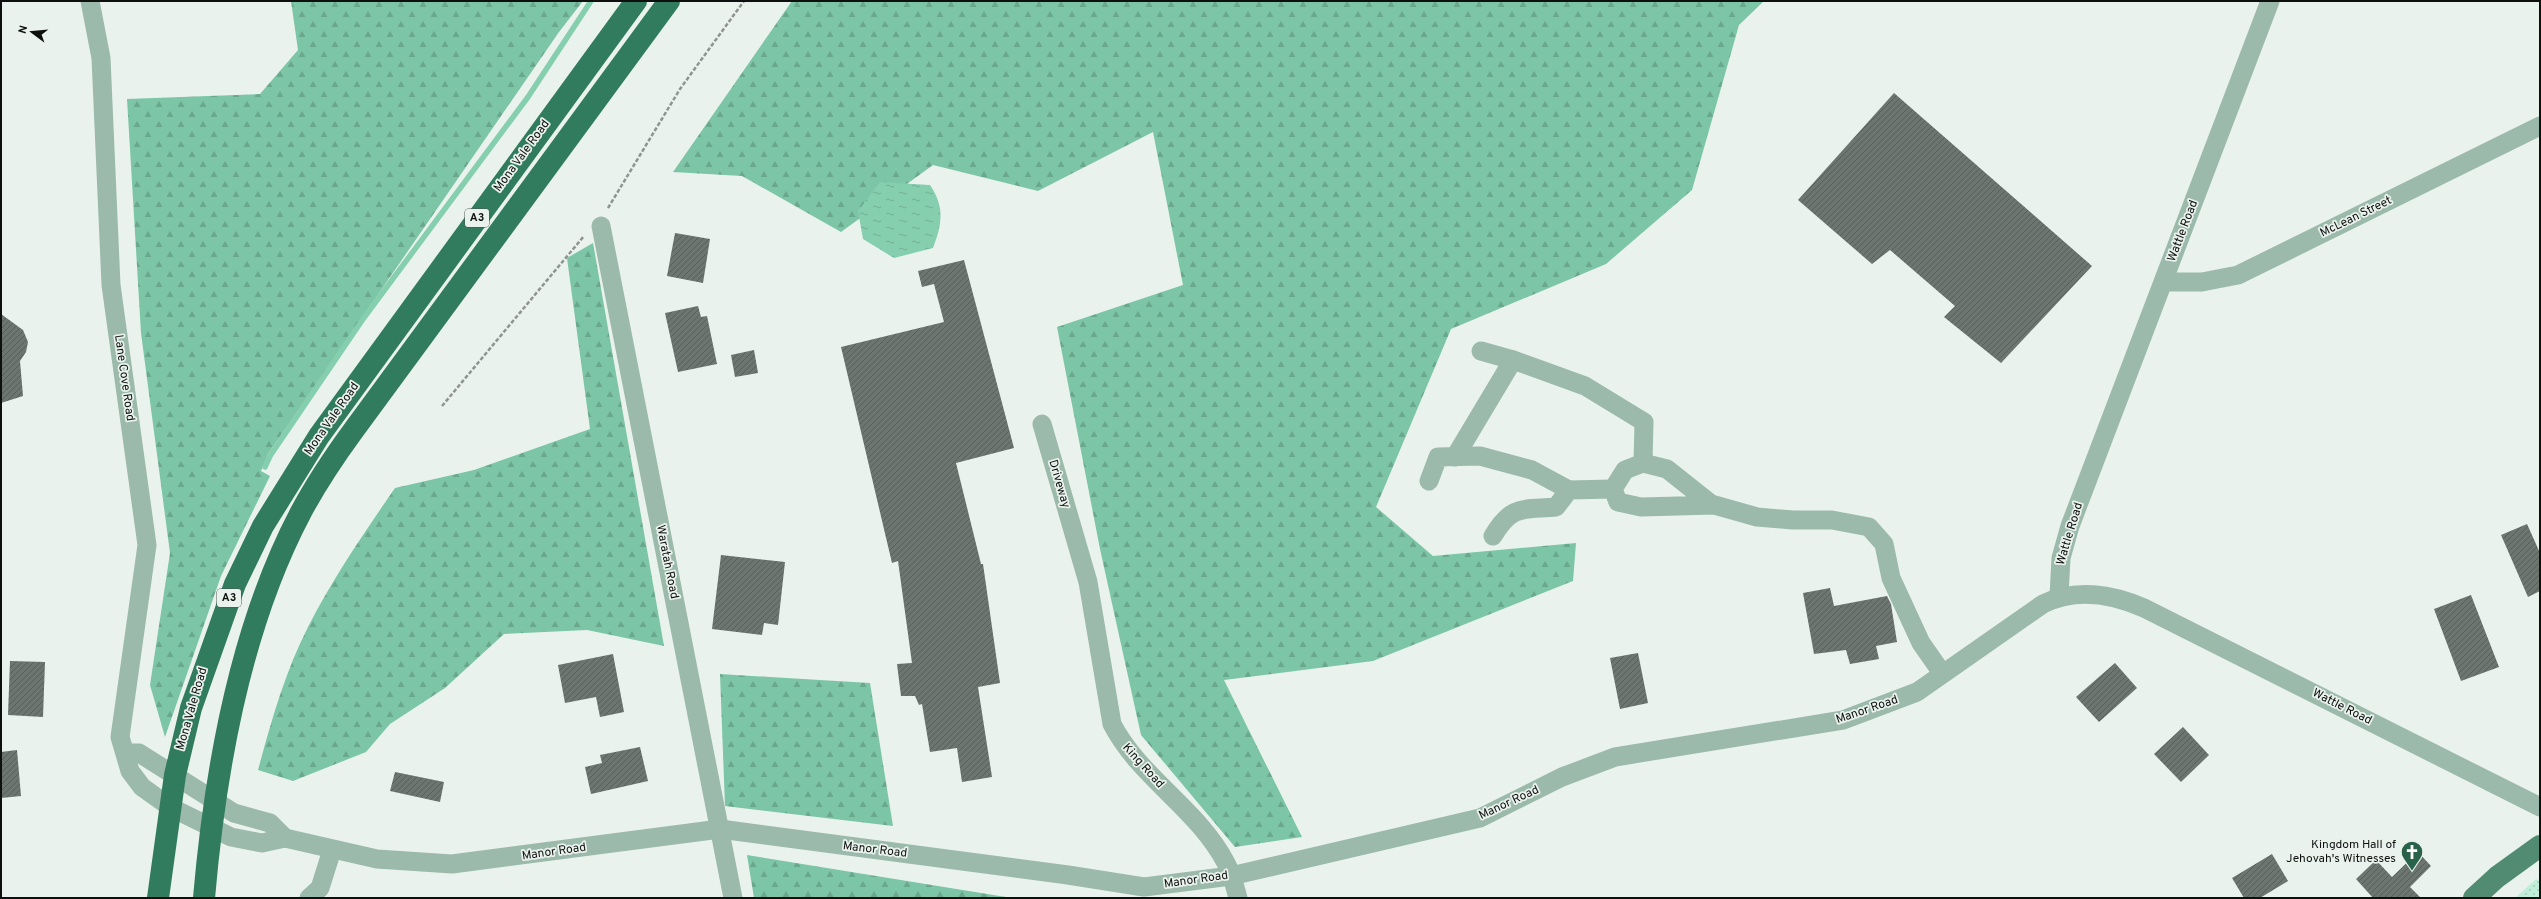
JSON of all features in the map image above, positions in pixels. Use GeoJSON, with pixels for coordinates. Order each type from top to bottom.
{"type":"FeatureCollection","features":[{"type":"Feature","properties":{"kind":"highway","name":"Mona Vale Road"},"geometry":{"type":"LineString","coordinates":[[158,898],[175,776],[191,708],[212,643],[251,548],[273,506],[319,436],[392,334],[636,1]]}},
{"type":"Feature","properties":{"kind":"highway","name":"Mona Vale Road"},"geometry":{"type":"LineString","coordinates":[[204,898],[211,828],[221,759],[252,636],[274,572],[301,512],[329,465],[353,431],[669,1]]}},
{"type":"Feature","properties":{"kind":"main road"},"geometry":{"type":"LineString","coordinates":[[2474,898],[2497,877],[2536,852]]}},
{"type":"Feature","properties":{"kind":"street","name":"Lane Cove Road"},"geometry":{"type":"LineString","coordinates":[[90,1],[100,58],[111,285],[147,545],[121,720],[120,738],[126,753],[130,771],[135,780],[170,807],[211,828]]}},
{"type":"Feature","properties":{"kind":"street","name":"Wattle Road"},"geometry":{"type":"LineString","coordinates":[[2270,1],[2070,526],[2061,558],[2059,596],[2103,595],[2128,601],[2540,806]]}},
{"type":"Feature","properties":{"kind":"street","name":"McLean Street"},"geometry":{"type":"LineString","coordinates":[[2164,282],[2202,282],[2238,275],[2540,126]]}},
{"type":"Feature","properties":{"kind":"street","name":"Waratah Road"},"geometry":{"type":"LineString","coordinates":[[601,226],[733,898]]}},
{"type":"Feature","properties":{"kind":"street"},"geometry":{"type":"LineString","coordinates":[[1480,351],[1513,360],[1585,386],[1644,422],[1643,463]]}},
{"type":"Feature","properties":{"kind":"street"},"geometry":{"type":"LineString","coordinates":[[1455,457],[1513,360]]}},
{"type":"Feature","properties":{"kind":"street","name":"Driveway"},"geometry":{"type":"LineString","coordinates":[[1042,424],[1076,542]]}},
{"type":"Feature","properties":{"kind":"street"},"geometry":{"type":"LineString","coordinates":[[1429,481],[1438,457],[1480,456],[1532,470],[1569,490],[1613,489]]}},
{"type":"Feature","properties":{"kind":"street"},"geometry":{"type":"LineString","coordinates":[[1613,489],[1625,470],[1643,463],[1667,469],[1714,505]]}},
{"type":"Feature","properties":{"kind":"street"},"geometry":{"type":"LineString","coordinates":[[1613,489],[1618,502],[1641,507],[1714,505],[1756,517],[1793,520],[1832,520],[1869,527],[1884,544],[1895,586],[1921,644],[1942,673]]}},
{"type":"Feature","properties":{"kind":"street"},"geometry":{"type":"LineString","coordinates":[[1493,536],[1500,524],[1514,511],[1556,512],[1569,490]]}},
{"type":"Feature","properties":{"kind":"street","name":"King Road"},"geometry":{"type":"LineString","coordinates":[[1076,542],[1088,582],[1112,724],[1122,743],[1133,758],[1208,836],[1226,863],[1238,898]]}},
{"type":"Feature","properties":{"kind":"street","name":"Manor Road"},"geometry":{"type":"LineString","coordinates":[[211,828],[231,837],[262,843],[285,838],[332,850],[400,862],[472,863],[720,829],[1068,875],[1144,887],[1231,876],[1480,818],[1562,777],[1615,757],[1843,720],[1917,692],[1942,673],[2043,604],[2059,596]]}},
{"type":"Feature","properties":{"kind":"street"},"geometry":{"type":"LineString","coordinates":[[126,753],[139,753],[234,813],[270,823],[285,838]]}},
{"type":"Feature","properties":{"kind":"street"},"geometry":{"type":"LineString","coordinates":[[309,898],[320,888],[332,850]]}},
{"type":"Feature","properties":{"kind":"shaded area"},"geometry":{"type":"Polygon","coordinates":[[[2536,879],[2540,881],[2540,898],[2515,898],[2536,879]]]}},
{"type":"Feature","properties":{"kind":"green space"},"geometry":{"type":"Polygon","coordinates":[[[291,1],[583,1],[559,32],[268,454],[261,471],[270,476],[221,576],[165,737],[150,685],[170,553],[141,333],[127,99],[260,94],[298,50],[291,1]]]}},
{"type":"Feature","properties":{"kind":"green space"},"geometry":{"type":"Polygon","coordinates":[[[792,1],[1764,1],[1739,25],[1692,190],[1606,264],[1451,329],[1376,507],[1433,556],[1576,543],[1573,581],[1373,661],[1224,680],[1302,837],[1235,847],[1141,735],[1100,549],[1057,327],[1183,285],[1153,132],[1038,191],[933,165],[841,232],[742,176],[673,172],[792,1]]]}},
{"type":"Feature","properties":{"kind":"green space"},"geometry":{"type":"Polygon","coordinates":[[[593,243],[664,646],[587,630],[504,634],[445,688],[390,724],[366,752],[293,781],[258,770],[273,716],[292,662],[308,627],[338,573],[395,488],[474,470],[590,429],[567,258],[593,243]]]}},
{"type":"Feature","properties":{"kind":"green space"},"geometry":{"type":"Polygon","coordinates":[[[720,674],[870,683],[893,826],[725,806],[720,674]]]}},
{"type":"Feature","properties":{"kind":"green space"},"geometry":{"type":"Polygon","coordinates":[[[747,855],[1012,898],[754,898],[747,855]]]}},
{"type":"Feature","properties":{"kind":"water"},"geometry":{"type":"Polygon","coordinates":[[[880,182],[930,185],[935,193],[940,208],[940,223],[933,248],[894,258],[863,239],[858,211],[880,182]]]}},
{"type":"Feature","properties":{"kind":"building"},"geometry":{"type":"Polygon","coordinates":[[[1894,93],[2092,266],[2001,363],[1944,317],[1955,306],[1890,250],[1872,264],[1798,200],[1894,93]]]}},
{"type":"Feature","properties":{"kind":"building"},"geometry":{"type":"Polygon","coordinates":[[[675,233],[710,239],[703,283],[667,276],[675,233]]]}},
{"type":"Feature","properties":{"kind":"building"},"geometry":{"type":"Polygon","coordinates":[[[964,260],[1014,448],[956,463],[981,564],[983,564],[1000,683],[978,687],[992,777],[962,782],[957,748],[930,752],[922,704],[919,705],[915,696],[901,696],[897,664],[912,663],[898,561],[892,563],[841,347],[944,322],[934,284],[922,287],[918,271],[964,260]]]}},
{"type":"Feature","properties":{"kind":"building"},"geometry":{"type":"Polygon","coordinates":[[[698,306],[701,317],[707,316],[717,364],[678,372],[665,313],[698,306]]]}},
{"type":"Feature","properties":{"kind":"building"},"geometry":{"type":"Polygon","coordinates":[[[1,314],[23,330],[28,342],[26,352],[20,361],[23,396],[1,403],[1,314]]]}},
{"type":"Feature","properties":{"kind":"building"},"geometry":{"type":"Polygon","coordinates":[[[754,350],[758,373],[735,377],[731,355],[754,350]]]}},
{"type":"Feature","properties":{"kind":"building"},"geometry":{"type":"Polygon","coordinates":[[[2527,524],[2540,553],[2540,591],[2528,597],[2501,535],[2527,524]]]}},
{"type":"Feature","properties":{"kind":"building"},"geometry":{"type":"Polygon","coordinates":[[[721,555],[785,562],[778,625],[764,623],[762,635],[712,629],[721,555]]]}},
{"type":"Feature","properties":{"kind":"building"},"geometry":{"type":"Polygon","coordinates":[[[1830,588],[1834,606],[1887,596],[1891,604],[1897,642],[1876,646],[1879,659],[1850,664],[1846,650],[1814,654],[1803,593],[1830,588]]]}},
{"type":"Feature","properties":{"kind":"building"},"geometry":{"type":"Polygon","coordinates":[[[2471,595],[2499,667],[2461,681],[2434,609],[2471,595]]]}},
{"type":"Feature","properties":{"kind":"building"},"geometry":{"type":"Polygon","coordinates":[[[1638,653],[1648,703],[1620,709],[1610,658],[1638,653]]]}},
{"type":"Feature","properties":{"kind":"building"},"geometry":{"type":"Polygon","coordinates":[[[613,654],[624,712],[600,717],[596,697],[565,703],[558,665],[613,654]]]}},
{"type":"Feature","properties":{"kind":"building"},"geometry":{"type":"Polygon","coordinates":[[[10,661],[45,662],[43,717],[8,715],[10,661]]]}},
{"type":"Feature","properties":{"kind":"building"},"geometry":{"type":"Polygon","coordinates":[[[2115,663],[2137,688],[2099,722],[2076,697],[2115,663]]]}},
{"type":"Feature","properties":{"kind":"building"},"geometry":{"type":"Polygon","coordinates":[[[2183,727],[2209,755],[2181,782],[2154,754],[2183,727]]]}},
{"type":"Feature","properties":{"kind":"building"},"geometry":{"type":"Polygon","coordinates":[[[640,747],[648,781],[591,794],[585,767],[602,763],[600,755],[640,747]]]}},
{"type":"Feature","properties":{"kind":"building"},"geometry":{"type":"Polygon","coordinates":[[[17,750],[21,796],[1,798],[1,752],[17,750]]]}},
{"type":"Feature","properties":{"kind":"building"},"geometry":{"type":"Polygon","coordinates":[[[395,772],[444,782],[440,802],[390,791],[395,772]]]}},
{"type":"Feature","properties":{"kind":"building","name":"Kingdom Hall of Jehovah's Witnesses"},"geometry":{"type":"Polygon","coordinates":[[[2418,852],[2431,866],[2410,887],[2421,898],[2373,898],[2356,879],[2376,860],[2392,877],[2418,852]]]}},
{"type":"Feature","properties":{"kind":"building"},"geometry":{"type":"Polygon","coordinates":[[[2272,854],[2288,881],[2260,898],[2244,898],[2232,878],[2272,854]]]}},
{"type":"Feature","properties":{"kind":"waterway"},"geometry":{"type":"LineString","coordinates":[[265,467],[270,456],[363,319],[528,97],[591,1]]}},
{"type":"Feature","properties":{"kind":"place","name":"Kingdom Hall of Jehovah's Witnesses"},"geometry":{"type":"Point","coordinates":[2412,872]}}]}
